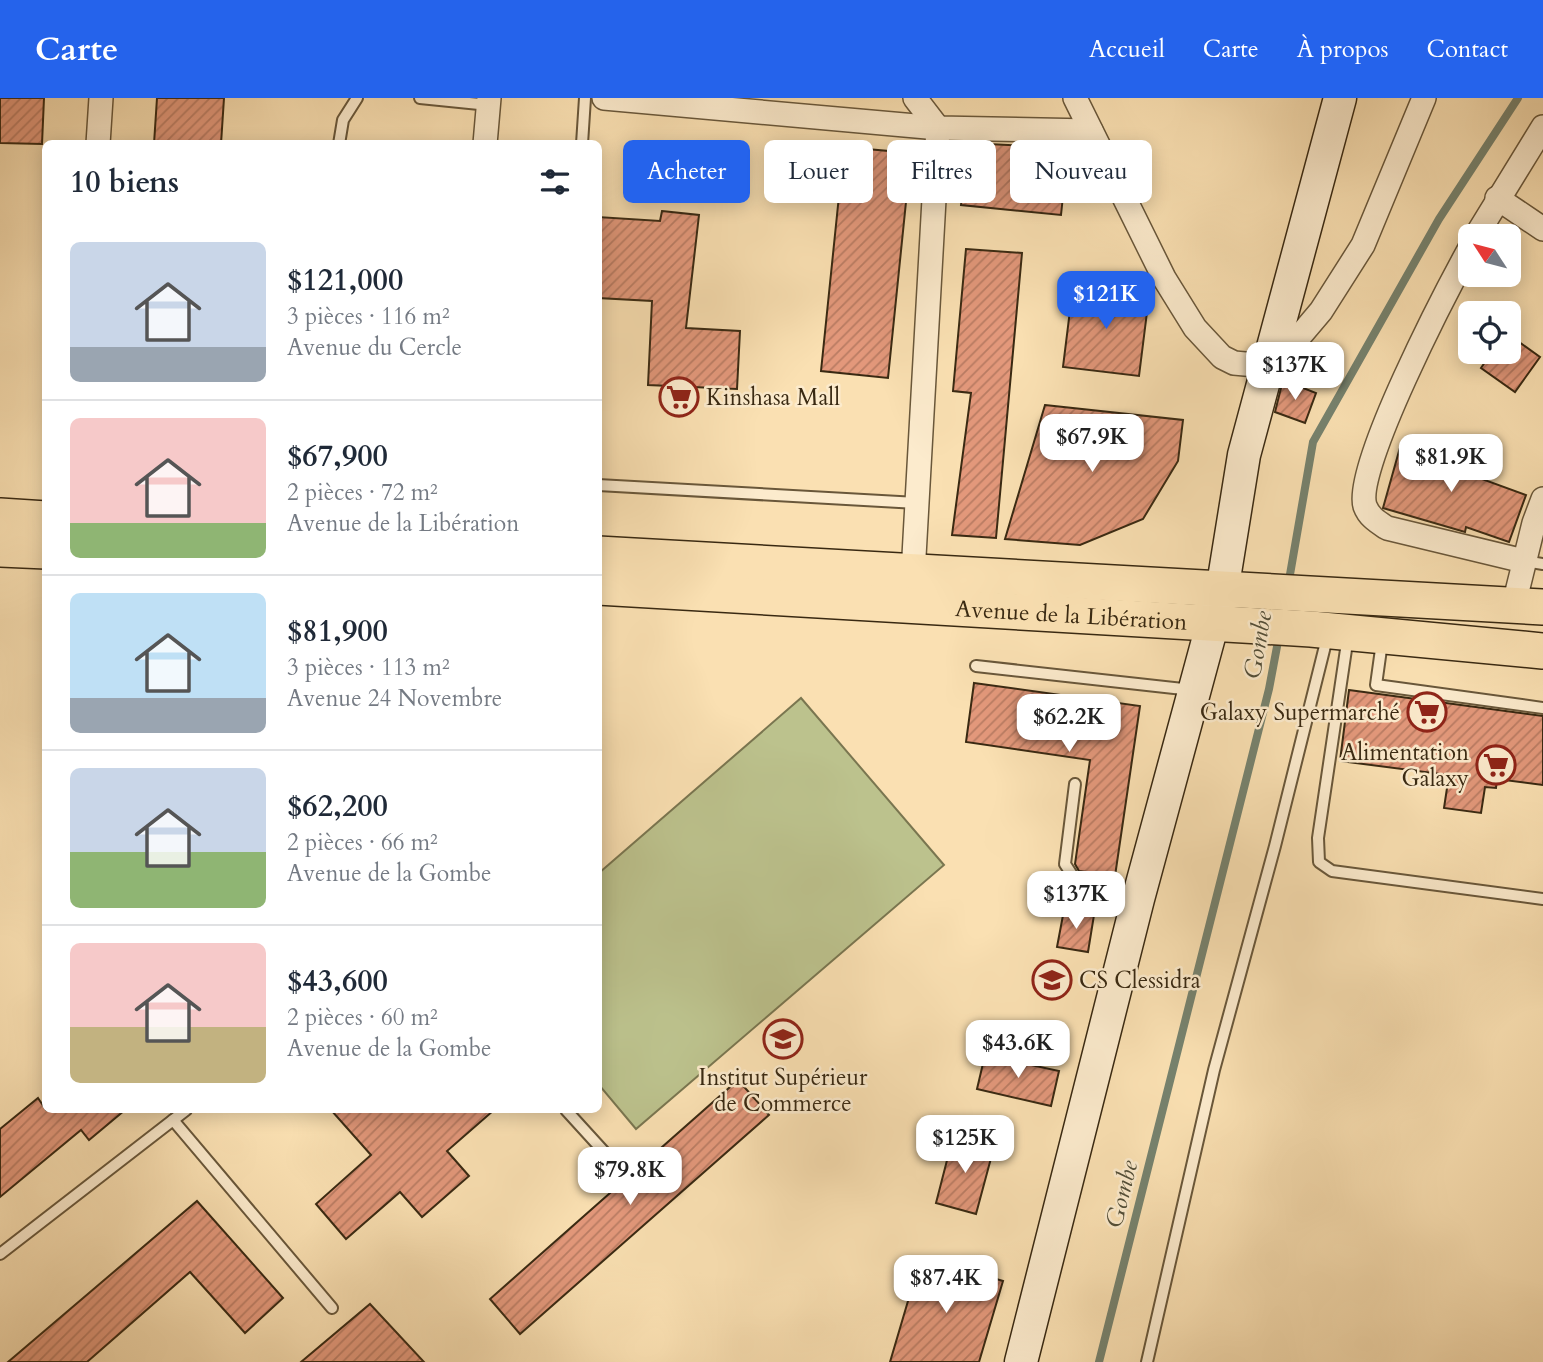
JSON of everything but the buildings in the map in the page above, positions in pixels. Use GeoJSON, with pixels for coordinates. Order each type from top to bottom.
{"type":"FeatureCollection","features":[{"type":"Feature","properties":{"kind":"main road"},"geometry":{"type":"LineString","coordinates":[[0,516],[42,519]]}},
{"type":"Feature","properties":{"kind":"main road"},"geometry":{"type":"LineString","coordinates":[[0,548],[42,551]]}},
{"type":"Feature","properties":{"kind":"main road","name":"Avenue de la Libération"},"geometry":{"type":"LineString","coordinates":[[602,554],[913,574],[1239,588],[1528,605]]}},
{"type":"Feature","properties":{"kind":"main road","name":"Avenue de la Libération"},"geometry":{"type":"LineString","coordinates":[[602,587],[1248,625],[1543,651]]}},
{"type":"Feature","properties":{"kind":"street"},"geometry":{"type":"LineString","coordinates":[[98,140],[101,98]]}},
{"type":"Feature","properties":{"kind":"street"},"geometry":{"type":"LineString","coordinates":[[604,98],[938,128],[1091,131]]}},
{"type":"Feature","properties":{"kind":"street"},"geometry":{"type":"LineString","coordinates":[[913,574],[938,128],[915,98]]}},
{"type":"Feature","properties":{"kind":"street"},"geometry":{"type":"LineString","coordinates":[[1075,98],[1164,278],[1195,328],[1222,357],[1234,363],[1267,366],[1282,357],[1313,321],[1363,246],[1424,98]]}},
{"type":"Feature","properties":{"kind":"street"},"geometry":{"type":"LineString","coordinates":[[1021,1362],[1138,899],[1194,690],[1213,623],[1239,588],[1244,455],[1340,98]]}},
{"type":"Feature","properties":{"kind":"street"},"geometry":{"type":"LineString","coordinates":[[485,140],[489,101]]}},
{"type":"Feature","properties":{"kind":"street"},"geometry":{"type":"LineString","coordinates":[[1483,224],[1543,127]]}},
{"type":"Feature","properties":{"kind":"street"},"geometry":{"type":"LineString","coordinates":[[1497,198],[1543,229]]}},
{"type":"Feature","properties":{"kind":"street"},"geometry":{"type":"LineString","coordinates":[[1458,270],[1434,314],[1369,466],[1364,504],[1373,519],[1387,528],[1533,563]]}},
{"type":"Feature","properties":{"kind":"street"},"geometry":{"type":"LineString","coordinates":[[1528,605],[1543,499]]}},
{"type":"Feature","properties":{"kind":"lane"},"geometry":{"type":"LineString","coordinates":[[340,140],[343,120],[357,98]]}},
{"type":"Feature","properties":{"kind":"lane"},"geometry":{"type":"LineString","coordinates":[[420,98],[489,101]]}},
{"type":"Feature","properties":{"kind":"lane"},"geometry":{"type":"LineString","coordinates":[[582,140],[585,98]]}},
{"type":"Feature","properties":{"kind":"lane"},"geometry":{"type":"LineString","coordinates":[[602,485],[918,503]]}},
{"type":"Feature","properties":{"kind":"lane"},"geometry":{"type":"LineString","coordinates":[[1329,631],[1318,838],[1320,862],[1332,872],[1543,900]]}},
{"type":"Feature","properties":{"kind":"lane"},"geometry":{"type":"LineString","coordinates":[[1147,1362],[1214,1070],[1275,846],[1329,631]]}},
{"type":"Feature","properties":{"kind":"lane"},"geometry":{"type":"LineString","coordinates":[[1383,636],[1376,685],[1543,708]]}},
{"type":"Feature","properties":{"kind":"lane"},"geometry":{"type":"LineString","coordinates":[[976,666],[1194,690]]}},
{"type":"Feature","properties":{"kind":"lane"},"geometry":{"type":"LineString","coordinates":[[1075,784],[1065,864],[1069,872],[1076,881],[1138,899]]}},
{"type":"Feature","properties":{"kind":"lane"},"geometry":{"type":"LineString","coordinates":[[0,1254],[182,1113]]}},
{"type":"Feature","properties":{"kind":"lane"},"geometry":{"type":"LineString","coordinates":[[569,1113],[617,1166]]}},
{"type":"Feature","properties":{"kind":"lane"},"geometry":{"type":"LineString","coordinates":[[173,1119],[331,1308]]}},
{"type":"Feature","properties":{"kind":"green space"},"geometry":{"type":"Polygon","coordinates":[[[801,698],[944,865],[636,1129],[602,1089],[602,870],[801,698]]]}},
{"type":"Feature","properties":{"kind":"waterway","name":"Gombe"},"geometry":{"type":"LineString","coordinates":[[1288,586],[1313,442],[1439,219],[1518,98]]}},
{"type":"Feature","properties":{"kind":"waterway","name":"Gombe"},"geometry":{"type":"LineString","coordinates":[[1099,1362],[1269,689],[1279,636]]}},
{"type":"Feature","properties":{"kind":"place","name":"Kinshasa Mall"},"geometry":{"type":"Point","coordinates":[679,397]}},
{"type":"Feature","properties":{"kind":"place","name":"Galaxy Supermarché"},"geometry":{"type":"Point","coordinates":[1427,712]}},
{"type":"Feature","properties":{"kind":"place","name":"Alimentation Galaxy"},"geometry":{"type":"Point","coordinates":[1496,765]}},
{"type":"Feature","properties":{"kind":"place","name":"CS Clessidra"},"geometry":{"type":"Point","coordinates":[1052,980]}},
{"type":"Feature","properties":{"kind":"place","name":"Institut Supérieur de Commerce"},"geometry":{"type":"Point","coordinates":[783,1039]}}]}
